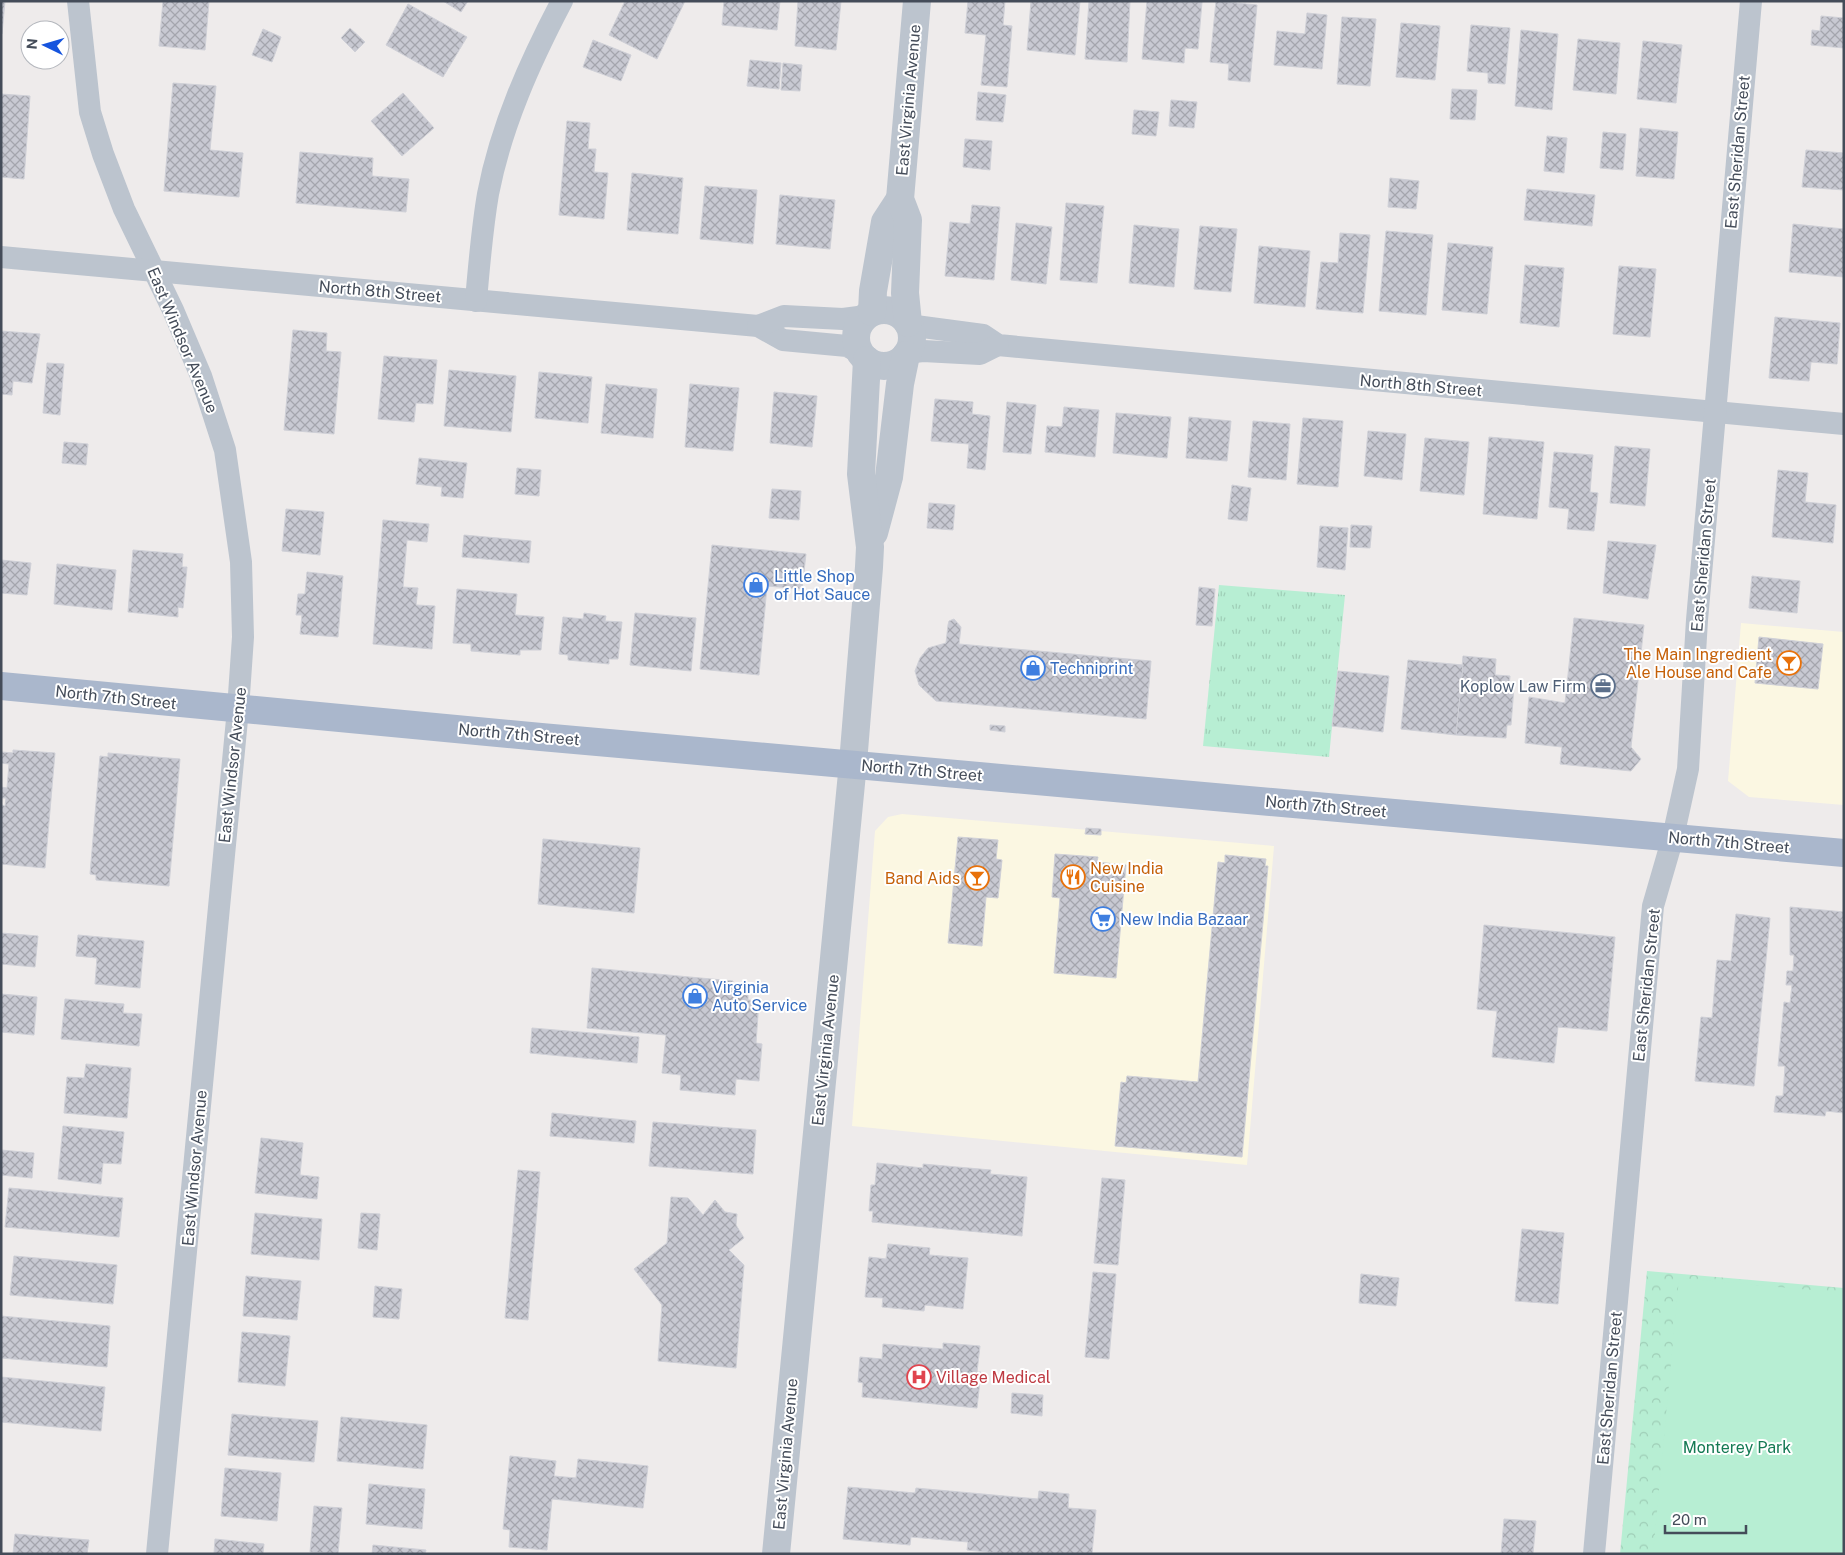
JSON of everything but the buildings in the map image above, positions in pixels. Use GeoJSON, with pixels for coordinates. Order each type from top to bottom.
{"type":"FeatureCollection","features":[{"type":"Feature","properties":{"kind":"main road","name":"North 7th Street"},"geometry":{"type":"LineString","coordinates":[[1,686],[238,709],[1844,852]]}},
{"type":"Feature","properties":{"kind":"street","name":"East Windsor Avenue"},"geometry":{"type":"LineString","coordinates":[[78,1],[90,112],[124,209],[154,270],[201,376],[225,450],[241,562],[244,637],[238,709],[157,1554]]}},
{"type":"Feature","properties":{"kind":"street"},"geometry":{"type":"LineString","coordinates":[[476,300],[481,239],[488,192],[500,149],[515,100],[562,1]]}},
{"type":"Feature","properties":{"kind":"street","name":"East Virginia Avenue"},"geometry":{"type":"LineString","coordinates":[[908,324],[905,293],[908,220],[900,198],[916,1]]}},
{"type":"Feature","properties":{"kind":"street","name":"East Sheridan Street"},"geometry":{"type":"LineString","coordinates":[[1594,1554],[1653,906],[1673,837],[1688,769],[1697,620],[1751,1]]}},
{"type":"Feature","properties":{"kind":"street","name":"East Virginia Avenue"},"geometry":{"type":"LineString","coordinates":[[869,314],[885,222],[900,198]]}},
{"type":"Feature","properties":{"kind":"street","name":"North 8th Street"},"geometry":{"type":"LineString","coordinates":[[1,257],[758,326],[783,340],[847,346],[864,357]]}},
{"type":"Feature","properties":{"kind":"street"},"geometry":{"type":"LineString","coordinates":[[883,310],[895,312],[908,324],[911,339],[906,354],[892,364],[875,364],[864,357],[856,338],[860,322],[869,314],[883,310]]}},
{"type":"Feature","properties":{"kind":"street","name":"North 8th Street"},"geometry":{"type":"LineString","coordinates":[[758,326],[784,316],[842,319],[869,314]]}},
{"type":"Feature","properties":{"kind":"street","name":"North 8th Street"},"geometry":{"type":"LineString","coordinates":[[908,324],[982,335],[998,346],[1844,424]]}},
{"type":"Feature","properties":{"kind":"street","name":"North 8th Street"},"geometry":{"type":"LineString","coordinates":[[906,354],[923,351],[980,354],[998,346]]}},
{"type":"Feature","properties":{"kind":"street","name":"East Virginia Avenue"},"geometry":{"type":"LineString","coordinates":[[776,1554],[853,763],[870,547],[889,477],[900,384],[906,354]]}},
{"type":"Feature","properties":{"kind":"street","name":"East Virginia Avenue"},"geometry":{"type":"LineString","coordinates":[[864,357],[861,474],[870,547]]}},
{"type":"Feature","properties":{"kind":"shaded area"},"geometry":{"type":"Polygon","coordinates":[[[1741,623],[1844,632],[1844,805],[1749,797],[1728,781],[1741,623]]]}},
{"type":"Feature","properties":{"kind":"shaded area"},"geometry":{"type":"Polygon","coordinates":[[[902,814],[1274,846],[1247,1165],[852,1126],[875,831],[888,817],[902,814]]]}},
{"type":"Feature","properties":{"kind":"green space"},"geometry":{"type":"Polygon","coordinates":[[[1219,585],[1345,595],[1329,757],[1203,746],[1219,585]]]}},
{"type":"Feature","properties":{"kind":"green space","name":"Monterey Park"},"geometry":{"type":"Polygon","coordinates":[[[1647,1271],[1844,1288],[1844,1554],[1620,1554],[1647,1271]]]}},
{"type":"Feature","properties":{"kind":"green space","name":"Monterey Park"},"geometry":{"type":"Polygon","coordinates":[[[1679,1278],[1844,1293],[1844,1554],[1653,1554],[1679,1278]]]}},
{"type":"Feature","properties":{"kind":"place","name":"Little Shop of Hot Sauce"},"geometry":{"type":"Point","coordinates":[756,585]}},
{"type":"Feature","properties":{"kind":"place","name":"The Main Ingredient Ale House and Cafe"},"geometry":{"type":"Point","coordinates":[1789,663]}},
{"type":"Feature","properties":{"kind":"place","name":"Techniprint"},"geometry":{"type":"Point","coordinates":[1033,668]}},
{"type":"Feature","properties":{"kind":"place","name":"Koplow Law Firm"},"geometry":{"type":"Point","coordinates":[1603,686]}},
{"type":"Feature","properties":{"kind":"place","name":"New India Cuisine"},"geometry":{"type":"Point","coordinates":[1073,877]}},
{"type":"Feature","properties":{"kind":"place","name":"Band Aids"},"geometry":{"type":"Point","coordinates":[977,878]}},
{"type":"Feature","properties":{"kind":"place","name":"New India Bazaar"},"geometry":{"type":"Point","coordinates":[1103,919]}},
{"type":"Feature","properties":{"kind":"place","name":"Virginia Auto Service"},"geometry":{"type":"Point","coordinates":[695,996]}},
{"type":"Feature","properties":{"kind":"place","name":"Village Medical"},"geometry":{"type":"Point","coordinates":[919,1377]}}]}
